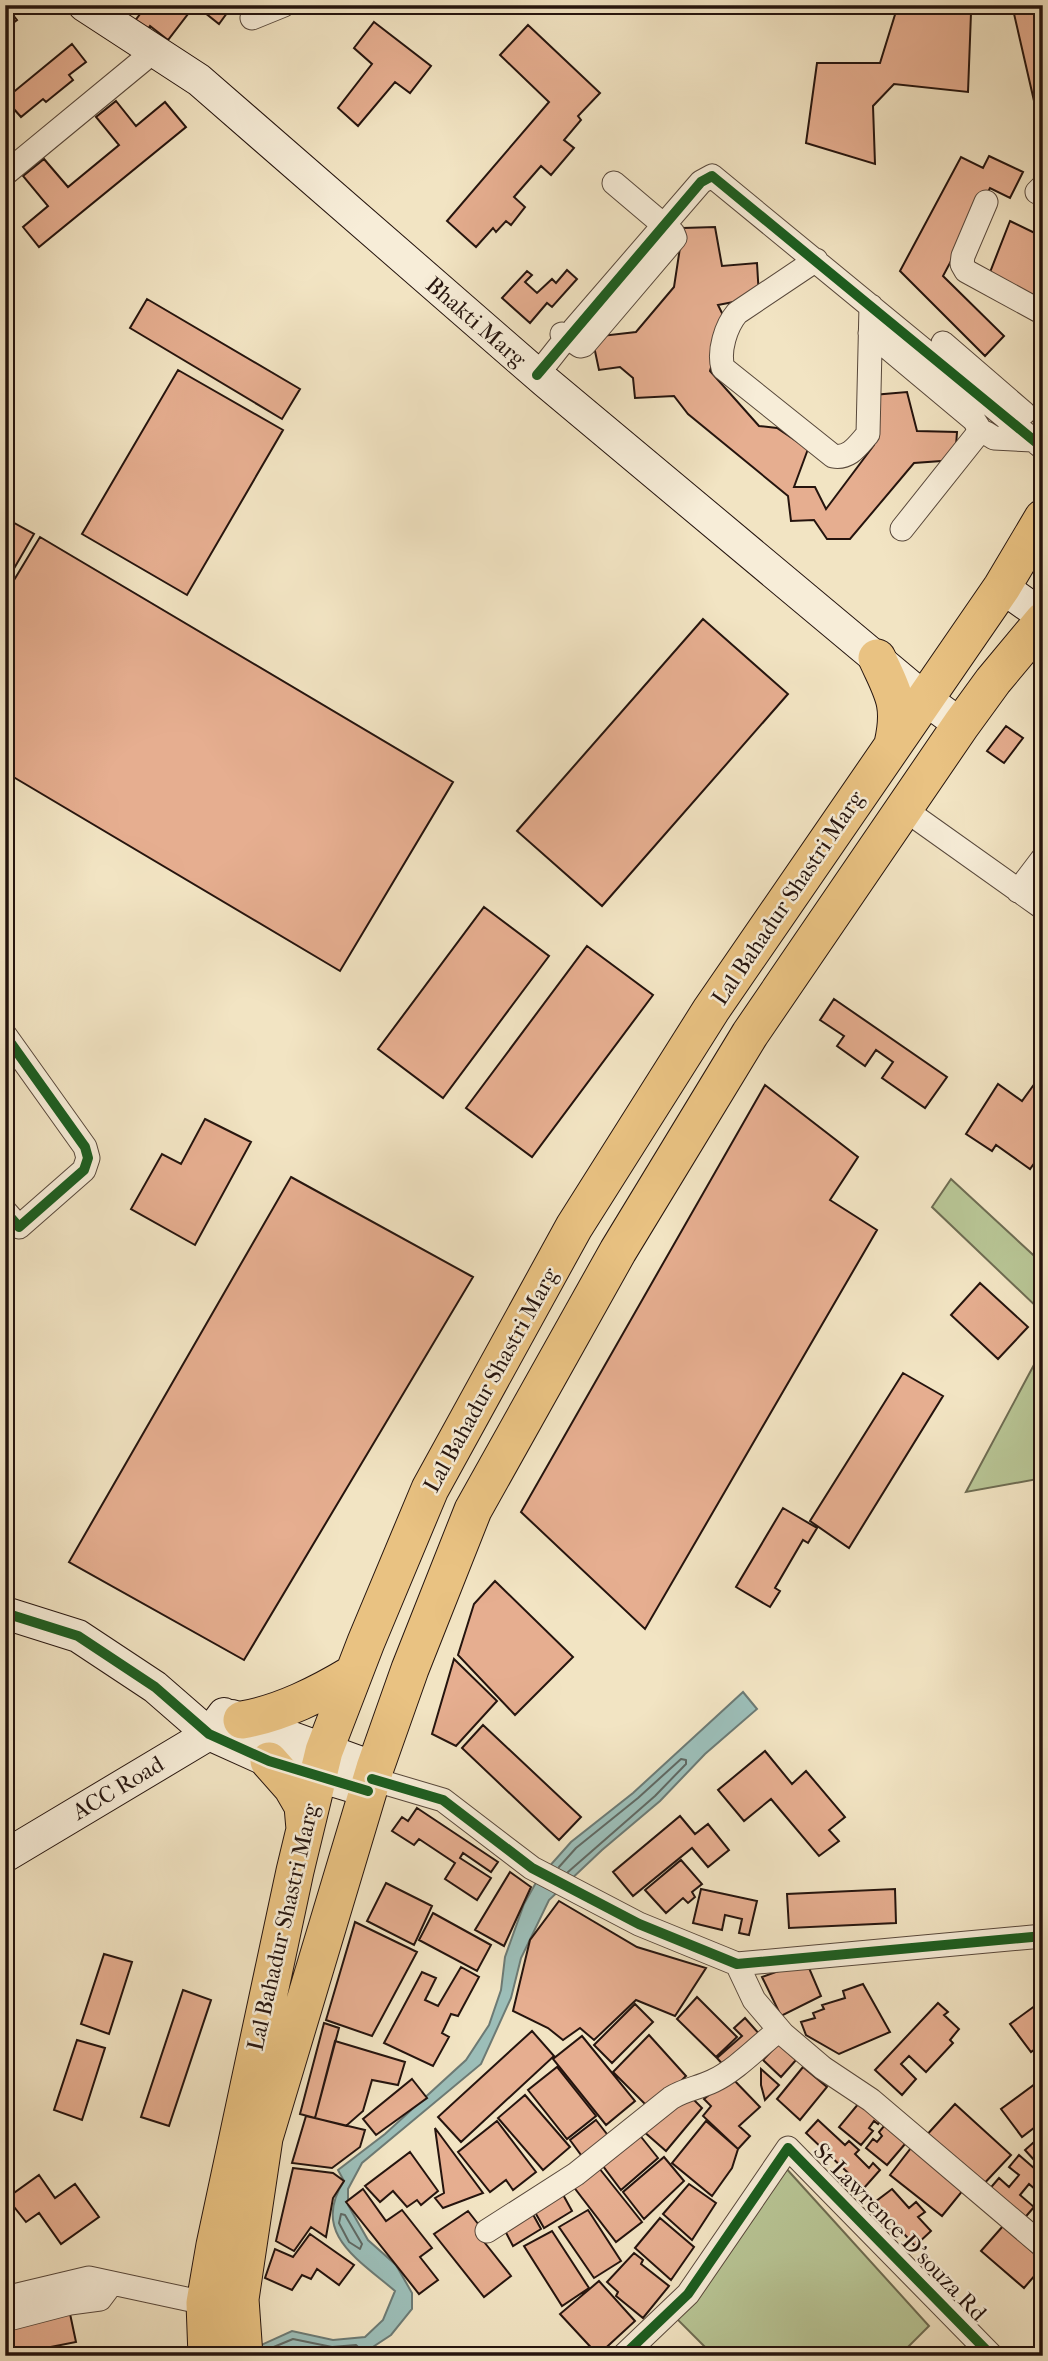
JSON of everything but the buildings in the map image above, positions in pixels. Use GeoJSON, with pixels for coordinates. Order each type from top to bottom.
{"type":"FeatureCollection","features":[{"type":"Feature","properties":{"kind":"main road","name":"Bhakti Marg"},"geometry":{"type":"LineString","coordinates":[[99,9],[153,52],[199,80],[542,379],[925,698],[961,725]]}},
{"type":"Feature","properties":{"kind":"main road","name":"Lal Bahadur Shastri Marg"},"geometry":{"type":"LineString","coordinates":[[242,2344],[240,2299],[252,2129],[305,1829],[321,1763],[354,1673],[430,1489],[574,1227],[711,1010],[1002,587],[1043,518]]}},
{"type":"Feature","properties":{"kind":"main road"},"geometry":{"type":"LineString","coordinates":[[1002,587],[1043,587]]}},
{"type":"Feature","properties":{"kind":"main road"},"geometry":{"type":"LineString","coordinates":[[1002,587],[1043,616]]}},
{"type":"Feature","properties":{"kind":"main road","name":"Lal Bahadur Shastri Marg"},"geometry":{"type":"LineString","coordinates":[[206,2352],[205,2303],[252,2129],[410,1669],[472,1510],[618,1251],[750,1034],[961,725],[993,681],[1043,621]]}},
{"type":"Feature","properties":{"kind":"main road"},"geometry":{"type":"LineString","coordinates":[[877,658],[919,673],[932,672],[947,666]]}},
{"type":"Feature","properties":{"kind":"main road"},"geometry":{"type":"LineString","coordinates":[[877,658],[897,702],[893,744]]}},
{"type":"Feature","properties":{"kind":"main road"},"geometry":{"type":"LineString","coordinates":[[993,681],[1017,667],[1043,658]]}},
{"type":"Feature","properties":{"kind":"main road"},"geometry":{"type":"LineString","coordinates":[[5,1613],[78,1636],[155,1687],[225,1722],[321,1763],[371,1779]]}},
{"type":"Feature","properties":{"kind":"main road"},"geometry":{"type":"LineString","coordinates":[[225,1722],[282,1710],[354,1673]]}},
{"type":"Feature","properties":{"kind":"main road"},"geometry":{"type":"LineString","coordinates":[[225,1722],[269,1761],[292,1787],[303,1806],[305,1829]]}},
{"type":"Feature","properties":{"kind":"main road","name":"ACC Road"},"geometry":{"type":"LineString","coordinates":[[5,1856],[225,1722]]}},
{"type":"Feature","properties":{"kind":"main road"},"geometry":{"type":"LineString","coordinates":[[269,1761],[321,1763]]}},
{"type":"Feature","properties":{"kind":"main road"},"geometry":{"type":"LineString","coordinates":[[206,2352],[242,2344]]}},
{"type":"Feature","properties":{"kind":"street"},"geometry":{"type":"LineString","coordinates":[[252,18],[285,5]]}},
{"type":"Feature","properties":{"kind":"street"},"geometry":{"type":"LineString","coordinates":[[5,174],[153,52]]}},
{"type":"Feature","properties":{"kind":"street"},"geometry":{"type":"LineString","coordinates":[[542,379],[568,339],[705,178],[712,176],[1040,439]]}},
{"type":"Feature","properties":{"kind":"street"},"geometry":{"type":"LineString","coordinates":[[614,183],[664,226]]}},
{"type":"Feature","properties":{"kind":"street"},"geometry":{"type":"LineString","coordinates":[[986,202],[962,264],[966,271],[1043,313]]}},
{"type":"Feature","properties":{"kind":"street"},"geometry":{"type":"LineString","coordinates":[[816,260],[737,313],[729,323],[720,360],[723,368],[833,456],[849,454],[868,434],[871,306]]}},
{"type":"Feature","properties":{"kind":"street"},"geometry":{"type":"LineString","coordinates":[[870,333],[974,420],[979,428],[976,436],[902,529]]}},
{"type":"Feature","properties":{"kind":"street"},"geometry":{"type":"LineString","coordinates":[[943,343],[1040,439]]}},
{"type":"Feature","properties":{"kind":"street"},"geometry":{"type":"LineString","coordinates":[[986,433],[994,438],[1040,439]]}},
{"type":"Feature","properties":{"kind":"street"},"geometry":{"type":"LineString","coordinates":[[904,809],[1043,908]]}},
{"type":"Feature","properties":{"kind":"street"},"geometry":{"type":"LineString","coordinates":[[1018,891],[1043,858]]}},
{"type":"Feature","properties":{"kind":"street"},"geometry":{"type":"LineString","coordinates":[[5,1035],[85,1147],[88,1158],[84,1170],[19,1227],[5,1211]]}},
{"type":"Feature","properties":{"kind":"street"},"geometry":{"type":"LineString","coordinates":[[371,1779],[443,1800],[532,1868],[639,1924],[737,1964],[1043,1936]]}},
{"type":"Feature","properties":{"kind":"street"},"geometry":{"type":"LineString","coordinates":[[737,1964],[754,2000],[779,2030],[823,2068],[881,2108],[1043,2246]]}},
{"type":"Feature","properties":{"kind":"street"},"geometry":{"type":"LineString","coordinates":[[487,2231],[576,2174],[671,2098],[685,2090],[713,2081],[779,2030]]}},
{"type":"Feature","properties":{"kind":"street","name":"St Lawrence D'souza Rd"},"geometry":{"type":"LineString","coordinates":[[623,2356],[688,2294],[788,2148],[992,2356]]}},
{"type":"Feature","properties":{"kind":"street"},"geometry":{"type":"LineString","coordinates":[[5,2298],[89,2278],[205,2303]]}},
{"type":"Feature","properties":{"kind":"street"},"geometry":{"type":"LineString","coordinates":[[5,2320],[100,2299],[113,2283]]}},
{"type":"Feature","properties":{"kind":"green space"},"geometry":{"type":"Polygon","coordinates":[[[951,1179],[1043,1264],[1043,1313],[932,1207],[951,1179]]]}},
{"type":"Feature","properties":{"kind":"green space"},"geometry":{"type":"Polygon","coordinates":[[[1043,1348],[1043,1478],[966,1492],[1043,1348]]]}},
{"type":"Feature","properties":{"kind":"green space"},"geometry":{"type":"Polygon","coordinates":[[[784,2166],[929,2326],[899,2356],[714,2356],[677,2319],[784,2166]]]}},
{"type":"Feature","properties":{"kind":"water"},"geometry":{"type":"Polygon","coordinates":[[[743,1692],[757,1709],[705,1754],[660,1801],[549,1900],[521,1958],[511,1998],[481,2064],[362,2163],[348,2189],[348,2205],[368,2240],[396,2265],[412,2293],[412,2309],[391,2335],[359,2356],[319,2353],[237,2356],[292,2331],[333,2340],[365,2337],[383,2320],[395,2291],[354,2256],[343,2244],[336,2230],[333,2216],[335,2199],[344,2181],[338,2170],[385,2134],[466,2060],[489,2025],[501,1990],[505,1957],[524,1904],[538,1879],[571,1842],[633,1793],[743,1692]]]}},
{"type":"Feature","properties":{"kind":"cycle path"},"geometry":{"type":"LineString","coordinates":[[537,375],[701,182],[712,176],[1043,448]]}},
{"type":"Feature","properties":{"kind":"cycle path"},"geometry":{"type":"LineString","coordinates":[[5,1035],[85,1147],[88,1158],[84,1170],[19,1227],[5,1211]]}},
{"type":"Feature","properties":{"kind":"cycle path"},"geometry":{"type":"LineString","coordinates":[[5,1613],[78,1636],[155,1687],[209,1734],[269,1761],[368,1791]]}},
{"type":"Feature","properties":{"kind":"cycle path"},"geometry":{"type":"LineString","coordinates":[[372,1779],[443,1800],[532,1868],[639,1924],[737,1964],[1043,1936]]}},
{"type":"Feature","properties":{"kind":"cycle path"},"geometry":{"type":"LineString","coordinates":[[623,2356],[688,2294],[788,2148],[992,2356]]}}]}
